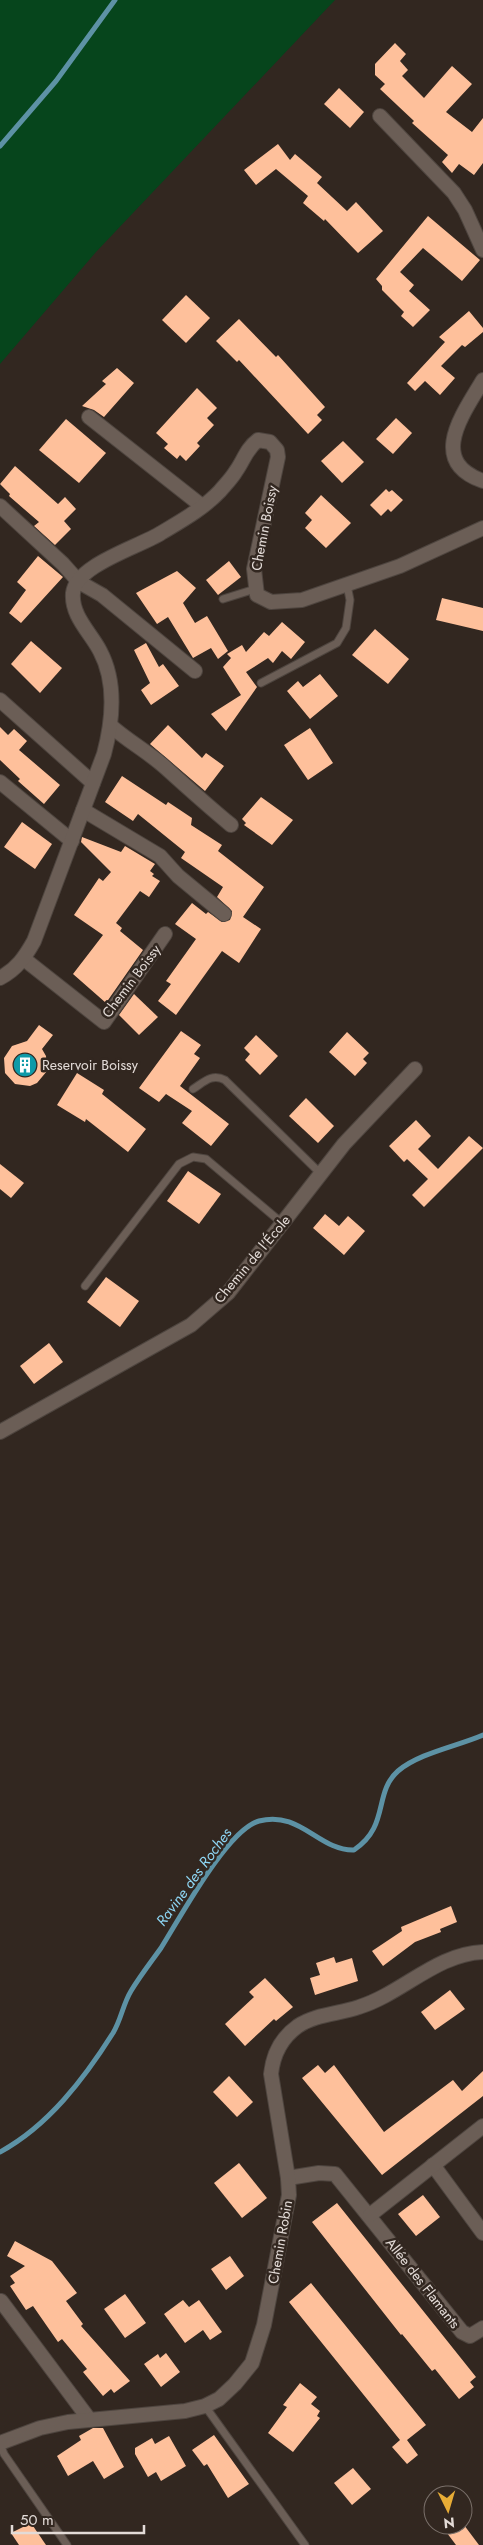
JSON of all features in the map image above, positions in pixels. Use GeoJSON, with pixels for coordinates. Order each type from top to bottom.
{"type":"FeatureCollection","features":[{"type":"Feature","properties":{"kind":"street"},"geometry":{"type":"LineString","coordinates":[[380,116],[454,193],[465,210],[483,250]]}},
{"type":"Feature","properties":{"kind":"street"},"geometry":{"type":"LineString","coordinates":[[483,380],[454,434],[452,448],[455,460],[465,472],[483,480]]}},
{"type":"Feature","properties":{"kind":"street"},"geometry":{"type":"LineString","coordinates":[[90,417],[202,506]]}},
{"type":"Feature","properties":{"kind":"street","name":"Chemin Boissy"},"geometry":{"type":"LineString","coordinates":[[79,582],[81,577],[100,563],[151,539],[202,506],[219,492],[237,470],[251,445],[258,440],[270,442],[277,450],[278,458],[254,569],[255,589],[262,598],[271,602],[282,603],[302,600],[347,585],[400,566],[483,528]]}},
{"type":"Feature","properties":{"kind":"street"},"geometry":{"type":"LineString","coordinates":[[0,506],[63,564],[79,582],[102,595],[195,671]]}},
{"type":"Feature","properties":{"kind":"street"},"geometry":{"type":"LineString","coordinates":[[0,978],[14,970],[24,959],[42,922],[93,783],[111,726],[112,699],[109,674],[100,650],[86,631],[77,612],[73,593],[79,582]]}},
{"type":"Feature","properties":{"kind":"street"},"geometry":{"type":"LineString","coordinates":[[0,700],[93,783]]}},
{"type":"Feature","properties":{"kind":"street"},"geometry":{"type":"LineString","coordinates":[[111,726],[133,745],[166,768],[190,792],[231,825]]}},
{"type":"Feature","properties":{"kind":"street"},"geometry":{"type":"LineString","coordinates":[[0,782],[72,841]]}},
{"type":"Feature","properties":{"kind":"street"},"geometry":{"type":"LineString","coordinates":[[83,810],[160,856],[178,876],[224,914]]}},
{"type":"Feature","properties":{"kind":"street","name":"Chemin Boissy"},"geometry":{"type":"LineString","coordinates":[[24,959],[104,1022],[165,934]]}},
{"type":"Feature","properties":{"kind":"street","name":"Chemin de l'École"},"geometry":{"type":"LineString","coordinates":[[0,1432],[192,1325],[228,1293],[344,1144],[415,1070]]}},
{"type":"Feature","properties":{"kind":"street","name":"Chemin Robin"},"geometry":{"type":"LineString","coordinates":[[0,2444],[40,2428],[89,2419],[185,2411],[205,2406],[219,2399],[236,2384],[252,2363],[264,2325],[287,2211],[288,2178],[271,2074],[273,2059],[280,2044],[298,2026],[319,2016],[358,2008],[384,1998],[444,1960],[459,1955],[483,1952]]}},
{"type":"Feature","properties":{"kind":"street"},"geometry":{"type":"LineString","coordinates":[[370,2215],[483,2126]]}},
{"type":"Feature","properties":{"kind":"street"},"geometry":{"type":"LineString","coordinates":[[434,2165],[483,2234]]}},
{"type":"Feature","properties":{"kind":"street","name":"Allée des Flamants"},"geometry":{"type":"LineString","coordinates":[[288,2178],[319,2172],[335,2174],[370,2215],[462,2332],[470,2336],[483,2328]]}},
{"type":"Feature","properties":{"kind":"street"},"geometry":{"type":"LineString","coordinates":[[1,2301],[89,2419]]}},
{"type":"Feature","properties":{"kind":"lane"},"geometry":{"type":"LineString","coordinates":[[261,683],[337,643],[346,628],[350,600],[347,585]]}},
{"type":"Feature","properties":{"kind":"lane"},"geometry":{"type":"LineString","coordinates":[[223,600],[255,589]]}},
{"type":"Feature","properties":{"kind":"lane"},"geometry":{"type":"LineString","coordinates":[[193,1089],[212,1077],[218,1076],[225,1080],[321,1174]]}},
{"type":"Feature","properties":{"kind":"lane"},"geometry":{"type":"LineString","coordinates":[[85,1286],[179,1164],[193,1157],[206,1159],[282,1223]]}},
{"type":"Feature","properties":{"kind":"lane"},"geometry":{"type":"LineString","coordinates":[[205,2406],[305,2545]]}},
{"type":"Feature","properties":{"kind":"lane"},"geometry":{"type":"LineString","coordinates":[[0,2444],[4,2454],[67,2545]]}},
{"type":"Feature","properties":{"kind":"green space"},"geometry":{"type":"Polygon","coordinates":[[[0,0],[335,0],[96,252],[0,364],[0,0]]]}},
{"type":"Feature","properties":{"kind":"building"},"geometry":{"type":"Polygon","coordinates":[[[395,43],[406,54],[400,61],[408,70],[402,76],[424,98],[452,66],[472,84],[446,112],[472,132],[483,118],[483,163],[474,175],[459,164],[452,173],[442,162],[448,155],[412,123],[414,121],[380,89],[385,84],[375,75],[375,64],[395,43]]]}},
{"type":"Feature","properties":{"kind":"building"},"geometry":{"type":"Polygon","coordinates":[[[339,88],[364,112],[350,128],[324,104],[339,88]]]}},
{"type":"Feature","properties":{"kind":"building"},"geometry":{"type":"Polygon","coordinates":[[[278,144],[290,160],[295,154],[322,177],[317,183],[347,211],[356,202],[383,231],[358,253],[325,219],[324,221],[303,203],[308,196],[276,169],[256,185],[244,170],[278,144]]]}},
{"type":"Feature","properties":{"kind":"building"},"geometry":{"type":"Polygon","coordinates":[[[428,216],[480,260],[462,281],[423,248],[400,272],[414,285],[409,291],[430,310],[413,327],[401,316],[404,312],[382,290],[382,286],[376,279],[428,216]]]}},
{"type":"Feature","properties":{"kind":"building"},"geometry":{"type":"Polygon","coordinates":[[[186,295],[210,318],[186,343],[162,320],[186,295]]]}},
{"type":"Feature","properties":{"kind":"building"},"geometry":{"type":"Polygon","coordinates":[[[469,311],[483,328],[483,332],[465,347],[462,345],[441,366],[455,378],[440,395],[425,381],[415,391],[407,383],[445,342],[439,337],[469,311]]]}},
{"type":"Feature","properties":{"kind":"building"},"geometry":{"type":"Polygon","coordinates":[[[239,319],[276,357],[278,355],[325,407],[317,415],[322,420],[308,434],[239,360],[237,362],[216,341],[239,319]]]}},
{"type":"Feature","properties":{"kind":"building"},"geometry":{"type":"Polygon","coordinates":[[[117,368],[134,383],[104,417],[94,410],[82,406],[106,384],[102,381],[117,368]]]}},
{"type":"Feature","properties":{"kind":"building"},"geometry":{"type":"Polygon","coordinates":[[[197,388],[217,408],[207,418],[214,425],[197,443],[200,446],[186,461],[180,455],[177,459],[164,448],[168,444],[156,433],[197,388]]]}},
{"type":"Feature","properties":{"kind":"building"},"geometry":{"type":"Polygon","coordinates":[[[396,418],[412,433],[393,454],[376,439],[396,418]]]}},
{"type":"Feature","properties":{"kind":"building"},"geometry":{"type":"Polygon","coordinates":[[[66,419],[106,453],[79,483],[39,450],[66,419]]]}},
{"type":"Feature","properties":{"kind":"building"},"geometry":{"type":"Polygon","coordinates":[[[343,441],[364,462],[342,483],[321,461],[343,441]]]}},
{"type":"Feature","properties":{"kind":"building"},"geometry":{"type":"Polygon","coordinates":[[[15,466],[58,504],[65,497],[76,509],[64,521],[71,529],[55,545],[34,526],[39,522],[9,496],[10,494],[0,484],[15,466]]]}},
{"type":"Feature","properties":{"kind":"building"},"geometry":{"type":"Polygon","coordinates":[[[386,489],[389,492],[392,490],[403,500],[391,512],[388,509],[381,516],[370,505],[386,489]]]}},
{"type":"Feature","properties":{"kind":"building"},"geometry":{"type":"Polygon","coordinates":[[[321,495],[351,523],[326,548],[305,528],[312,520],[305,513],[321,495]]]}},
{"type":"Feature","properties":{"kind":"building"},"geometry":{"type":"Polygon","coordinates":[[[38,556],[63,577],[21,623],[9,613],[26,590],[17,582],[38,556]]]}},
{"type":"Feature","properties":{"kind":"building"},"geometry":{"type":"Polygon","coordinates":[[[229,561],[241,577],[218,595],[206,580],[229,561]]]}},
{"type":"Feature","properties":{"kind":"building"},"geometry":{"type":"Polygon","coordinates":[[[177,571],[196,588],[183,603],[195,623],[207,616],[228,651],[218,659],[211,648],[193,658],[168,617],[157,624],[136,593],[177,571]]]}},
{"type":"Feature","properties":{"kind":"building"},"geometry":{"type":"Polygon","coordinates":[[[442,598],[483,608],[483,631],[436,620],[442,598]]]}},
{"type":"Feature","properties":{"kind":"building"},"geometry":{"type":"Polygon","coordinates":[[[282,622],[305,642],[291,659],[282,651],[273,663],[268,658],[246,672],[257,687],[226,731],[211,714],[241,695],[223,667],[231,658],[227,654],[242,645],[246,652],[264,632],[269,636],[282,622]]]}},
{"type":"Feature","properties":{"kind":"building"},"geometry":{"type":"Polygon","coordinates":[[[375,629],[409,659],[388,684],[352,655],[375,629]]]}},
{"type":"Feature","properties":{"kind":"building"},"geometry":{"type":"Polygon","coordinates":[[[31,641],[62,668],[40,693],[11,664],[31,641]]]}},
{"type":"Feature","properties":{"kind":"building"},"geometry":{"type":"Polygon","coordinates":[[[146,643],[159,667],[163,664],[179,686],[151,705],[141,690],[150,683],[134,650],[146,643]]]}},
{"type":"Feature","properties":{"kind":"building"},"geometry":{"type":"Polygon","coordinates":[[[320,674],[338,696],[310,719],[287,691],[298,681],[303,687],[320,674]]]}},
{"type":"Feature","properties":{"kind":"building"},"geometry":{"type":"Polygon","coordinates":[[[168,725],[202,758],[206,753],[224,766],[205,791],[150,744],[168,725]]]}},
{"type":"Feature","properties":{"kind":"building"},"geometry":{"type":"Polygon","coordinates":[[[0,727],[8,735],[14,729],[27,741],[19,750],[60,785],[44,804],[18,781],[20,779],[0,760],[0,727]]]}},
{"type":"Feature","properties":{"kind":"building"},"geometry":{"type":"Polygon","coordinates":[[[310,728],[333,763],[308,780],[284,745],[310,728]]]}},
{"type":"Feature","properties":{"kind":"building"},"geometry":{"type":"Polygon","coordinates":[[[122,776],[166,805],[168,802],[192,818],[191,825],[222,845],[218,851],[264,887],[243,917],[261,929],[239,963],[222,951],[176,1015],[158,1001],[171,984],[166,981],[196,939],[175,924],[192,903],[206,914],[208,912],[222,922],[230,920],[232,911],[217,897],[223,887],[181,858],[185,852],[138,814],[133,821],[105,802],[122,776]]]}},
{"type":"Feature","properties":{"kind":"building"},"geometry":{"type":"Polygon","coordinates":[[[261,797],[293,820],[272,845],[244,825],[246,823],[242,819],[261,797]]]}},
{"type":"Feature","properties":{"kind":"building"},"geometry":{"type":"Polygon","coordinates":[[[22,822],[52,844],[35,869],[4,847],[22,822]]]}},
{"type":"Feature","properties":{"kind":"building"},"geometry":{"type":"Polygon","coordinates":[[[82,837],[121,852],[125,846],[155,864],[150,871],[154,874],[152,876],[160,881],[149,897],[140,891],[116,923],[122,928],[120,931],[143,950],[106,1003],[73,974],[103,935],[74,915],[99,878],[103,881],[111,872],[81,842],[82,837]]]}},
{"type":"Feature","properties":{"kind":"building"},"geometry":{"type":"Polygon","coordinates":[[[134,994],[158,1017],[139,1035],[119,1015],[134,994]]]}},
{"type":"Feature","properties":{"kind":"building","name":"Reservoir Boissy"},"geometry":{"type":"Polygon","coordinates":[[[39,1025],[53,1035],[42,1049],[46,1056],[47,1071],[37,1083],[30,1086],[15,1084],[5,1073],[4,1058],[12,1046],[27,1041],[39,1025]]]}},
{"type":"Feature","properties":{"kind":"building"},"geometry":{"type":"Polygon","coordinates":[[[181,1031],[201,1045],[194,1054],[200,1058],[180,1086],[229,1124],[211,1146],[182,1123],[192,1111],[166,1094],[159,1102],[139,1088],[181,1031]]]}},
{"type":"Feature","properties":{"kind":"building"},"geometry":{"type":"Polygon","coordinates":[[[347,1032],[369,1053],[363,1059],[367,1063],[355,1076],[329,1052],[347,1032]]]}},
{"type":"Feature","properties":{"kind":"building"},"geometry":{"type":"Polygon","coordinates":[[[256,1035],[278,1056],[260,1075],[245,1060],[250,1054],[244,1048],[256,1035]]]}},
{"type":"Feature","properties":{"kind":"building"},"geometry":{"type":"Polygon","coordinates":[[[77,1073],[104,1090],[102,1094],[146,1129],[128,1152],[86,1119],[85,1122],[57,1105],[77,1073]]]}},
{"type":"Feature","properties":{"kind":"building"},"geometry":{"type":"Polygon","coordinates":[[[306,1098],[334,1126],[318,1143],[289,1116],[306,1098]]]}},
{"type":"Feature","properties":{"kind":"building"},"geometry":{"type":"Polygon","coordinates":[[[416,1120],[431,1136],[418,1149],[438,1169],[469,1136],[483,1148],[424,1207],[412,1195],[428,1179],[407,1159],[404,1162],[389,1146],[416,1120]]]}},
{"type":"Feature","properties":{"kind":"building"},"geometry":{"type":"Polygon","coordinates":[[[0,1164],[24,1183],[11,1198],[0,1189],[0,1164]]]}},
{"type":"Feature","properties":{"kind":"building"},"geometry":{"type":"Polygon","coordinates":[[[188,1171],[221,1194],[199,1224],[167,1201],[188,1171]]]}},
{"type":"Feature","properties":{"kind":"building"},"geometry":{"type":"Polygon","coordinates":[[[325,1214],[339,1226],[348,1216],[365,1231],[344,1255],[313,1228],[325,1214]]]}},
{"type":"Feature","properties":{"kind":"building"},"geometry":{"type":"Polygon","coordinates":[[[106,1277],[139,1301],[120,1327],[87,1302],[106,1277]]]}},
{"type":"Feature","properties":{"kind":"building"},"geometry":{"type":"Polygon","coordinates":[[[49,1343],[63,1362],[34,1384],[20,1366],[49,1343]]]}},
{"type":"Feature","properties":{"kind":"building"},"geometry":{"type":"Polygon","coordinates":[[[451,1906],[457,1922],[440,1929],[441,1932],[415,1942],[383,1966],[372,1951],[402,1931],[401,1927],[451,1906]]]}},
{"type":"Feature","properties":{"kind":"building"},"geometry":{"type":"Polygon","coordinates":[[[334,1957],[336,1963],[352,1958],[358,1981],[315,1995],[310,1978],[320,1975],[316,1963],[334,1957]]]}},
{"type":"Feature","properties":{"kind":"building"},"geometry":{"type":"Polygon","coordinates":[[[265,1978],[293,2007],[276,2021],[274,2019],[245,2046],[225,2024],[254,1997],[249,1992],[265,1978]]]}},
{"type":"Feature","properties":{"kind":"building"},"geometry":{"type":"Polygon","coordinates":[[[450,1990],[465,2009],[435,2030],[421,2012],[450,1990]]]}},
{"type":"Feature","properties":{"kind":"building"},"geometry":{"type":"Polygon","coordinates":[[[318,2065],[325,2073],[334,2065],[384,2132],[453,2080],[462,2091],[483,2071],[483,2096],[382,2175],[302,2078],[318,2065]]]}},
{"type":"Feature","properties":{"kind":"building"},"geometry":{"type":"Polygon","coordinates":[[[229,2076],[253,2102],[237,2117],[213,2092],[229,2076]]]}},
{"type":"Feature","properties":{"kind":"building"},"geometry":{"type":"Polygon","coordinates":[[[239,2163],[267,2198],[242,2218],[214,2183],[239,2163]]]}},
{"type":"Feature","properties":{"kind":"building"},"geometry":{"type":"Polygon","coordinates":[[[423,2195],[440,2217],[416,2236],[398,2214],[423,2195]]]}},
{"type":"Feature","properties":{"kind":"building"},"geometry":{"type":"Polygon","coordinates":[[[337,2203],[476,2377],[470,2382],[474,2387],[459,2399],[435,2369],[432,2371],[401,2335],[312,2222],[337,2203]]]}},
{"type":"Feature","properties":{"kind":"building"},"geometry":{"type":"Polygon","coordinates":[[[15,2241],[52,2261],[77,2293],[66,2301],[83,2324],[81,2326],[130,2381],[114,2393],[111,2389],[103,2396],[83,2372],[87,2369],[62,2339],[58,2342],[33,2306],[26,2310],[10,2286],[15,2283],[10,2276],[25,2266],[7,2256],[15,2241]]]}},
{"type":"Feature","properties":{"kind":"building"},"geometry":{"type":"Polygon","coordinates":[[[230,2256],[244,2276],[226,2290],[211,2269],[230,2256]]]}},
{"type":"Feature","properties":{"kind":"building"},"geometry":{"type":"Polygon","coordinates":[[[311,2283],[426,2425],[407,2440],[418,2455],[407,2464],[392,2447],[400,2440],[289,2302],[311,2283]]]}},
{"type":"Feature","properties":{"kind":"building"},"geometry":{"type":"Polygon","coordinates":[[[125,2294],[146,2323],[125,2338],[104,2309],[125,2294]]]}},
{"type":"Feature","properties":{"kind":"building"},"geometry":{"type":"Polygon","coordinates":[[[183,2300],[189,2307],[199,2300],[222,2332],[210,2340],[203,2330],[185,2343],[164,2314],[183,2300]]]}},
{"type":"Feature","properties":{"kind":"building"},"geometry":{"type":"Polygon","coordinates":[[[166,2353],[180,2372],[161,2387],[144,2364],[158,2354],[160,2358],[166,2353]]]}},
{"type":"Feature","properties":{"kind":"building"},"geometry":{"type":"Polygon","coordinates":[[[300,2383],[317,2397],[311,2404],[320,2411],[317,2416],[320,2418],[293,2452],[268,2433],[287,2407],[283,2405],[300,2383]]]}},
{"type":"Feature","properties":{"kind":"building"},"geometry":{"type":"Polygon","coordinates":[[[93,2428],[103,2428],[124,2467],[104,2479],[93,2461],[68,2476],[57,2456],[81,2440],[79,2436],[93,2428]]]}},
{"type":"Feature","properties":{"kind":"building"},"geometry":{"type":"Polygon","coordinates":[[[214,2435],[249,2484],[228,2498],[207,2464],[204,2466],[192,2450],[214,2435]]]}},
{"type":"Feature","properties":{"kind":"building"},"geometry":{"type":"Polygon","coordinates":[[[169,2436],[186,2466],[161,2481],[156,2472],[148,2477],[135,2454],[135,2448],[152,2438],[155,2444],[169,2436]]]}},
{"type":"Feature","properties":{"kind":"building"},"geometry":{"type":"Polygon","coordinates":[[[353,2468],[371,2489],[352,2505],[334,2483],[353,2468]]]}},
{"type":"Feature","properties":{"kind":"building"},"geometry":{"type":"Polygon","coordinates":[[[31,2523],[46,2545],[19,2545],[11,2533],[31,2523]]]}},
{"type":"Feature","properties":{"kind":"building"},"geometry":{"type":"Polygon","coordinates":[[[448,2535],[472,2535],[479,2545],[456,2545],[448,2535]]]}},
{"type":"Feature","properties":{"kind":"waterway"},"geometry":{"type":"LineString","coordinates":[[0,146],[56,81],[115,0]]}},
{"type":"Feature","properties":{"kind":"waterway","name":"Ravine des Roches"},"geometry":{"type":"LineString","coordinates":[[0,2152],[34,2129],[49,2115],[64,2100],[90,2067],[116,2028],[131,1991],[161,1948],[205,1877],[233,1840],[246,1828],[259,1821],[273,1819],[286,1821],[330,1844],[342,1849],[354,1850],[373,1831],[386,1789],[390,1780],[398,1771],[417,1759],[483,1735]]}},
{"type":"Feature","properties":{"kind":"place","name":"Reservoir Boissy"},"geometry":{"type":"Point","coordinates":[25,1065]}}]}
